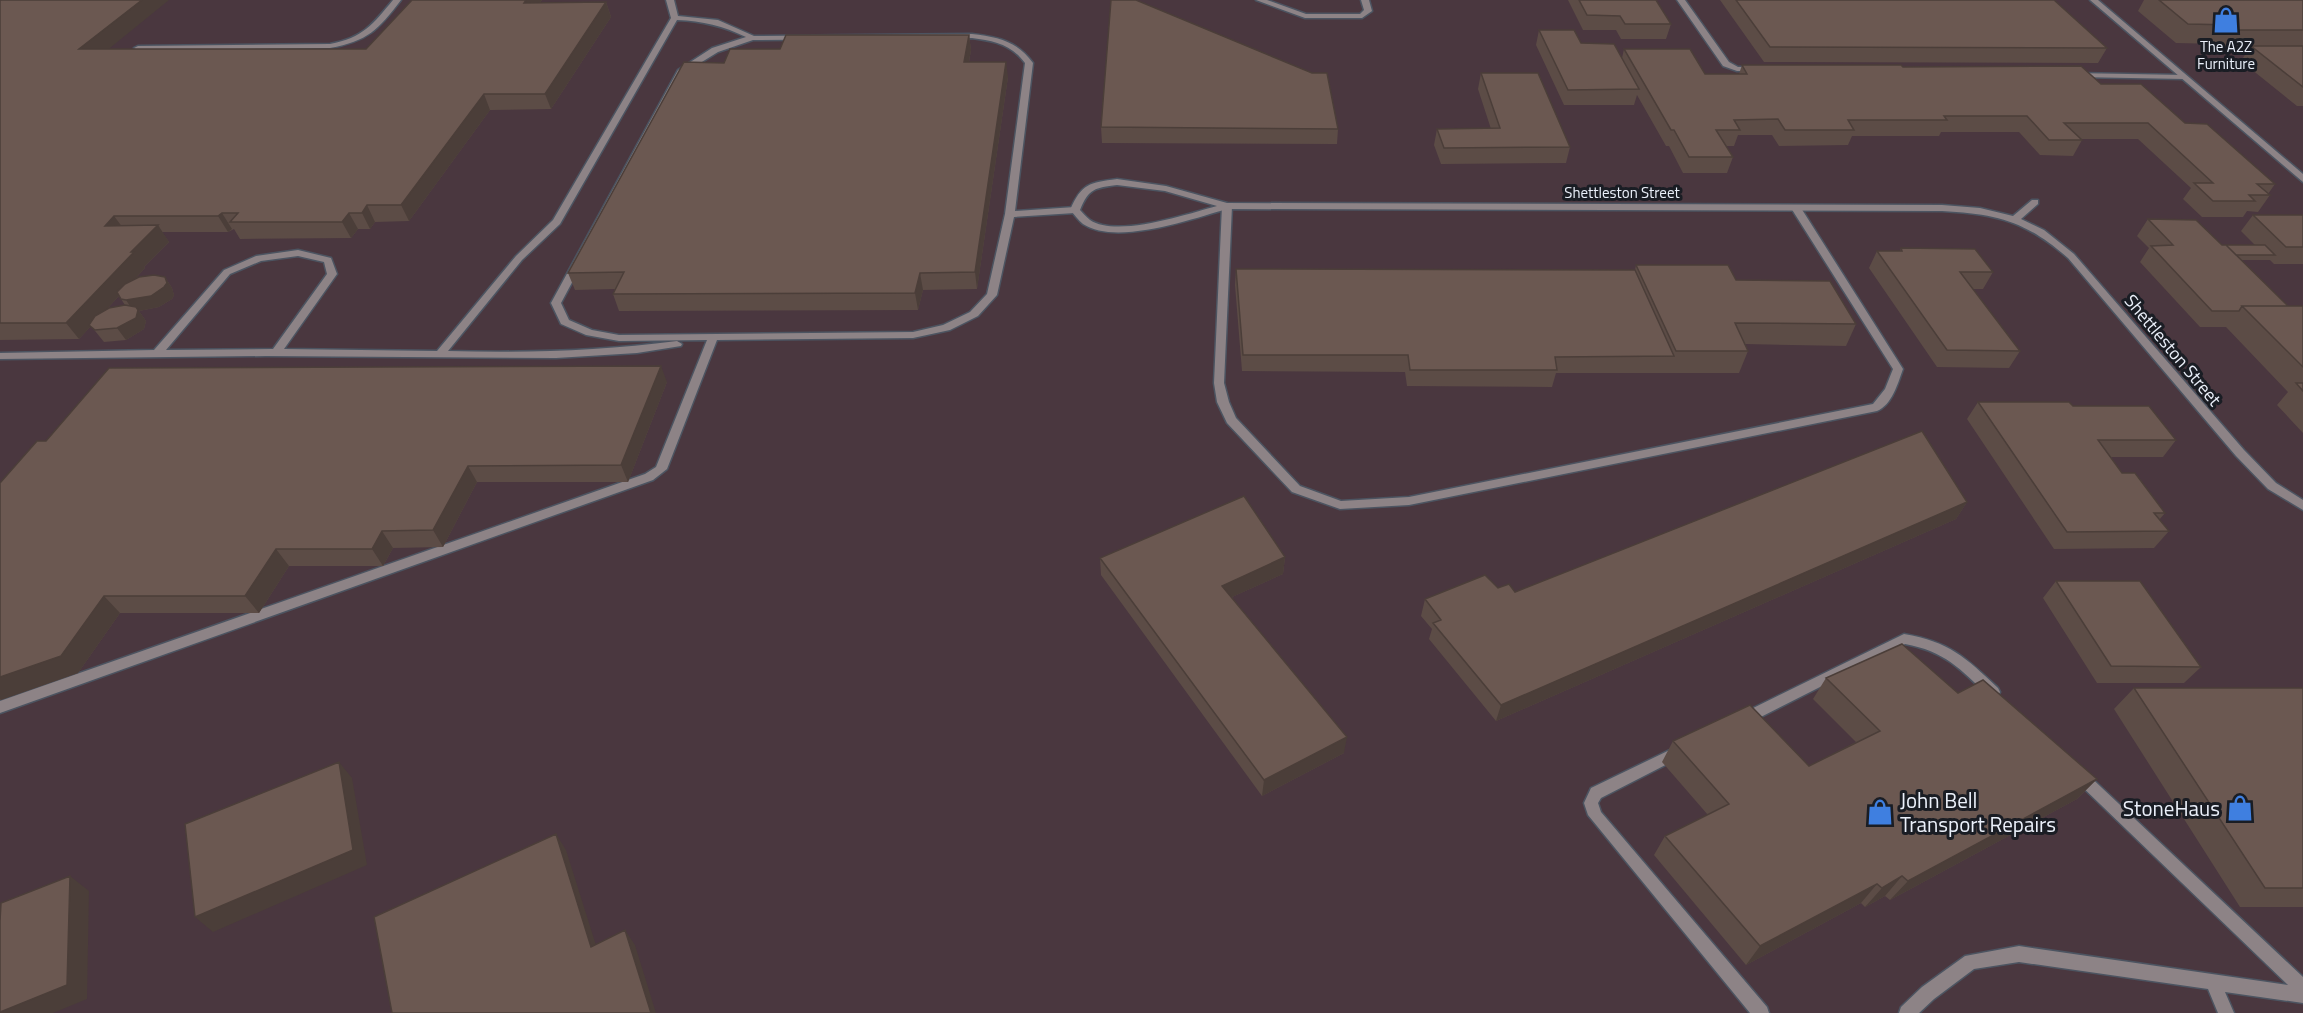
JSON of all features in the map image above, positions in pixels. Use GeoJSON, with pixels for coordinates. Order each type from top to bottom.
{"type":"FeatureCollection","features":[{"type":"Feature","properties":{"kind":"street"},"geometry":{"type":"LineString","coordinates":[[138,48],[330,46],[353,42],[365,36],[397,0]]}},
{"type":"Feature","properties":{"kind":"street"},"geometry":{"type":"LineString","coordinates":[[440,354],[519,258],[557,222],[675,18],[670,0]]}},
{"type":"Feature","properties":{"kind":"street"},"geometry":{"type":"LineString","coordinates":[[1260,0],[1300,15],[1334,17],[1362,16],[1368,11],[1365,0]]}},
{"type":"Feature","properties":{"kind":"street"},"geometry":{"type":"LineString","coordinates":[[1681,0],[1726,64],[1737,69],[1763,70]]}},
{"type":"Feature","properties":{"kind":"street"},"geometry":{"type":"LineString","coordinates":[[2094,0],[2303,179]]}},
{"type":"Feature","properties":{"kind":"street"},"geometry":{"type":"LineString","coordinates":[[675,18],[700,18],[723,23],[753,38]]}},
{"type":"Feature","properties":{"kind":"street"},"geometry":{"type":"LineString","coordinates":[[972,36],[1002,40],[1021,51],[1029,63],[1010,214],[992,295],[974,314],[946,328],[913,335],[619,338],[590,333],[564,322],[556,303],[681,72],[702,55],[724,45],[753,38],[972,36]]}},
{"type":"Feature","properties":{"kind":"street"},"geometry":{"type":"LineString","coordinates":[[2067,75],[2184,77]]}},
{"type":"Feature","properties":{"kind":"street","name":"Shettleston Street"},"geometry":{"type":"LineString","coordinates":[[1227,206],[1137,184],[1110,182],[1089,187],[1082,192],[1076,201],[1075,210],[1086,224],[1110,230],[1123,230],[1227,206],[1967,209],[2016,218],[2051,238],[2071,256],[2240,453],[2272,486],[2303,506]]}},
{"type":"Feature","properties":{"kind":"street"},"geometry":{"type":"LineString","coordinates":[[2016,218],[2035,202]]}},
{"type":"Feature","properties":{"kind":"street"},"geometry":{"type":"LineString","coordinates":[[1227,206],[1218,383],[1223,402],[1231,420],[1296,489],[1340,505],[1409,501],[1877,407],[1890,390],[1898,369],[1796,208]]}},
{"type":"Feature","properties":{"kind":"street"},"geometry":{"type":"LineString","coordinates":[[1010,214],[1075,210]]}},
{"type":"Feature","properties":{"kind":"street"},"geometry":{"type":"LineString","coordinates":[[157,354],[227,272],[259,258],[298,253],[328,260],[332,274],[278,352]]}},
{"type":"Feature","properties":{"kind":"street"},"geometry":{"type":"LineString","coordinates":[[0,356],[278,352],[561,355],[648,349],[713,338]]}},
{"type":"Feature","properties":{"kind":"street"},"geometry":{"type":"LineString","coordinates":[[0,707],[649,477],[661,469],[713,338]]}},
{"type":"Feature","properties":{"kind":"street"},"geometry":{"type":"LineString","coordinates":[[1734,724],[1904,639],[1929,642],[1952,653],[2003,702]]}},
{"type":"Feature","properties":{"kind":"street"},"geometry":{"type":"LineString","coordinates":[[1692,746],[1596,793],[1591,803],[1595,815],[1761,1013]]}},
{"type":"Feature","properties":{"kind":"street"},"geometry":{"type":"LineString","coordinates":[[2072,768],[2303,988]]}},
{"type":"Feature","properties":{"kind":"street"},"geometry":{"type":"LineString","coordinates":[[1907,1013],[1928,993],[1971,962],[2019,954],[2303,994]]}},
{"type":"Feature","properties":{"kind":"street"},"geometry":{"type":"LineString","coordinates":[[2213,982],[2226,1013]]}},
{"type":"Feature","properties":{"kind":"shaded area"},"geometry":{"type":"Polygon","coordinates":[[[0,0],[2303,0],[2303,1013],[0,1013],[0,0]]]}},
{"type":"Feature","properties":{"kind":"building"},"geometry":{"type":"Polygon","coordinates":[[[1,0],[142,0],[79,49],[366,49],[412,0],[526,0],[524,3],[606,2],[545,94],[484,94],[401,205],[367,205],[362,213],[349,213],[342,222],[230,222],[238,213],[222,213],[218,216],[114,216],[105,226],[158,225],[66,323],[0,323],[1,0]]]}},
{"type":"Feature","properties":{"kind":"building"},"geometry":{"type":"Polygon","coordinates":[[[1111,0],[1136,0],[1312,73],[1327,73],[1338,129],[1101,127],[1111,0]]]}},
{"type":"Feature","properties":{"kind":"building"},"geometry":{"type":"Polygon","coordinates":[[[1579,0],[1656,0],[1671,24],[1625,24],[1620,16],[1587,15],[1579,0]]]}},
{"type":"Feature","properties":{"kind":"building"},"geometry":{"type":"Polygon","coordinates":[[[1736,0],[2054,0],[2107,48],[1770,47],[1736,0]]]}},
{"type":"Feature","properties":{"kind":"building"},"geometry":{"type":"Polygon","coordinates":[[[2159,0],[2303,0],[2303,30],[2239,30],[2232,25],[2188,24],[2159,0]]]}},
{"type":"Feature","properties":{"kind":"building"},"geometry":{"type":"Polygon","coordinates":[[[1539,30],[1574,30],[1581,43],[1614,44],[1639,89],[1568,90],[1539,30]]]}},
{"type":"Feature","properties":{"kind":"building"},"geometry":{"type":"Polygon","coordinates":[[[786,35],[969,35],[964,62],[1006,62],[975,272],[920,273],[915,293],[613,294],[624,272],[568,273],[684,62],[724,63],[730,49],[780,49],[786,35]]]}},
{"type":"Feature","properties":{"kind":"building"},"geometry":{"type":"Polygon","coordinates":[[[2251,46],[2303,46],[2303,87],[2251,46]]]}},
{"type":"Feature","properties":{"kind":"building"},"geometry":{"type":"Polygon","coordinates":[[[1624,49],[1690,49],[1705,74],[1747,74],[1742,65],[2081,66],[2101,84],[2141,84],[2185,123],[2207,124],[2275,184],[2257,184],[2270,195],[2249,195],[2255,201],[2213,201],[2194,183],[2213,183],[2148,123],[2064,123],[2082,140],[2049,140],[2027,116],[1944,116],[1947,120],[1848,120],[1854,130],[1785,130],[1778,119],[1734,120],[1740,130],[1716,130],[1733,157],[1689,157],[1624,49]]]}},
{"type":"Feature","properties":{"kind":"building"},"geometry":{"type":"Polygon","coordinates":[[[1481,73],[1538,73],[1570,147],[1444,148],[1437,129],[1500,128],[1481,73]]]}},
{"type":"Feature","properties":{"kind":"building"},"geometry":{"type":"Polygon","coordinates":[[[2253,215],[2303,215],[2303,247],[2286,247],[2253,215]]]}},
{"type":"Feature","properties":{"kind":"building"},"geometry":{"type":"Polygon","coordinates":[[[2148,219],[2196,220],[2222,245],[2226,245],[2288,306],[2242,306],[2239,311],[2212,311],[2151,246],[2173,245],[2148,219]]]}},
{"type":"Feature","properties":{"kind":"building"},"geometry":{"type":"Polygon","coordinates":[[[2226,245],[2265,245],[2275,255],[2236,255],[2226,245]]]}},
{"type":"Feature","properties":{"kind":"building"},"geometry":{"type":"Polygon","coordinates":[[[1901,248],[1975,249],[1993,272],[1960,272],[2020,351],[1947,350],[1877,251],[1902,251],[1901,248]]]}},
{"type":"Feature","properties":{"kind":"building"},"geometry":{"type":"Polygon","coordinates":[[[1636,265],[1728,265],[1736,280],[1830,281],[1856,324],[1735,323],[1748,351],[1676,351],[1636,265]]]}},
{"type":"Feature","properties":{"kind":"building"},"geometry":{"type":"Polygon","coordinates":[[[1236,269],[1635,270],[1674,356],[1555,357],[1557,370],[1410,370],[1408,355],[1243,355],[1236,269]]]}},
{"type":"Feature","properties":{"kind":"building"},"geometry":{"type":"Polygon","coordinates":[[[154,275],[165,277],[167,283],[164,287],[151,296],[121,299],[117,292],[125,284],[139,277],[154,275]]]}},
{"type":"Feature","properties":{"kind":"building"},"geometry":{"type":"Polygon","coordinates":[[[125,305],[136,307],[138,310],[136,318],[117,328],[95,330],[89,325],[95,316],[109,308],[125,305]]]}},
{"type":"Feature","properties":{"kind":"building"},"geometry":{"type":"Polygon","coordinates":[[[2242,306],[2303,306],[2303,367],[2242,306]]]}},
{"type":"Feature","properties":{"kind":"building"},"geometry":{"type":"Polygon","coordinates":[[[661,366],[621,465],[468,466],[433,530],[382,531],[372,549],[276,549],[245,596],[104,596],[61,656],[0,677],[0,483],[37,441],[46,441],[109,368],[661,366]]]}},
{"type":"Feature","properties":{"kind":"building"},"geometry":{"type":"Polygon","coordinates":[[[2296,383],[2303,383],[2303,391],[2296,383]]]}},
{"type":"Feature","properties":{"kind":"building"},"geometry":{"type":"Polygon","coordinates":[[[1978,402],[2069,402],[2073,406],[2149,406],[2176,440],[2098,440],[2122,473],[2135,473],[2165,513],[2154,513],[2169,531],[2067,532],[1978,402]]]}},
{"type":"Feature","properties":{"kind":"building"},"geometry":{"type":"Polygon","coordinates":[[[1922,431],[1967,502],[1501,705],[1433,623],[1441,620],[1425,599],[1485,575],[1498,588],[1509,584],[1515,592],[1922,431]]]}},
{"type":"Feature","properties":{"kind":"building"},"geometry":{"type":"Polygon","coordinates":[[[1244,496],[1285,557],[1222,586],[1347,737],[1264,780],[1100,558],[1244,496]]]}},
{"type":"Feature","properties":{"kind":"building"},"geometry":{"type":"Polygon","coordinates":[[[2056,581],[2140,581],[2201,667],[2111,666],[2056,581]]]}},
{"type":"Feature","properties":{"kind":"building","name":"John Bell Transport Repairs"},"geometry":{"type":"Polygon","coordinates":[[[1902,644],[1958,693],[1983,680],[2097,779],[1908,881],[1902,876],[1882,888],[1877,884],[1760,946],[1665,836],[1729,804],[1673,741],[1750,705],[1809,766],[1880,731],[1826,678],[1902,644]]]}},
{"type":"Feature","properties":{"kind":"building","name":"StoneHaus"},"geometry":{"type":"Polygon","coordinates":[[[2134,688],[2303,688],[2303,888],[2265,888],[2134,688]]]}},
{"type":"Feature","properties":{"kind":"building"},"geometry":{"type":"Polygon","coordinates":[[[339,762],[353,850],[195,917],[185,824],[339,762]]]}},
{"type":"Feature","properties":{"kind":"building"},"geometry":{"type":"Polygon","coordinates":[[[556,834],[591,947],[625,930],[651,1013],[392,1013],[374,917],[556,834]]]}},
{"type":"Feature","properties":{"kind":"building"},"geometry":{"type":"Polygon","coordinates":[[[70,876],[67,985],[0,1012],[1,903],[70,876]]]}},
{"type":"Feature","properties":{"kind":"place","name":"The A2Z Furniture"},"geometry":{"type":"Point","coordinates":[2226,20]}},
{"type":"Feature","properties":{"kind":"place","name":"StoneHaus"},"geometry":{"type":"Point","coordinates":[2240,808]}},
{"type":"Feature","properties":{"kind":"place","name":"John Bell Transport Repairs"},"geometry":{"type":"Point","coordinates":[1880,812]}}]}
